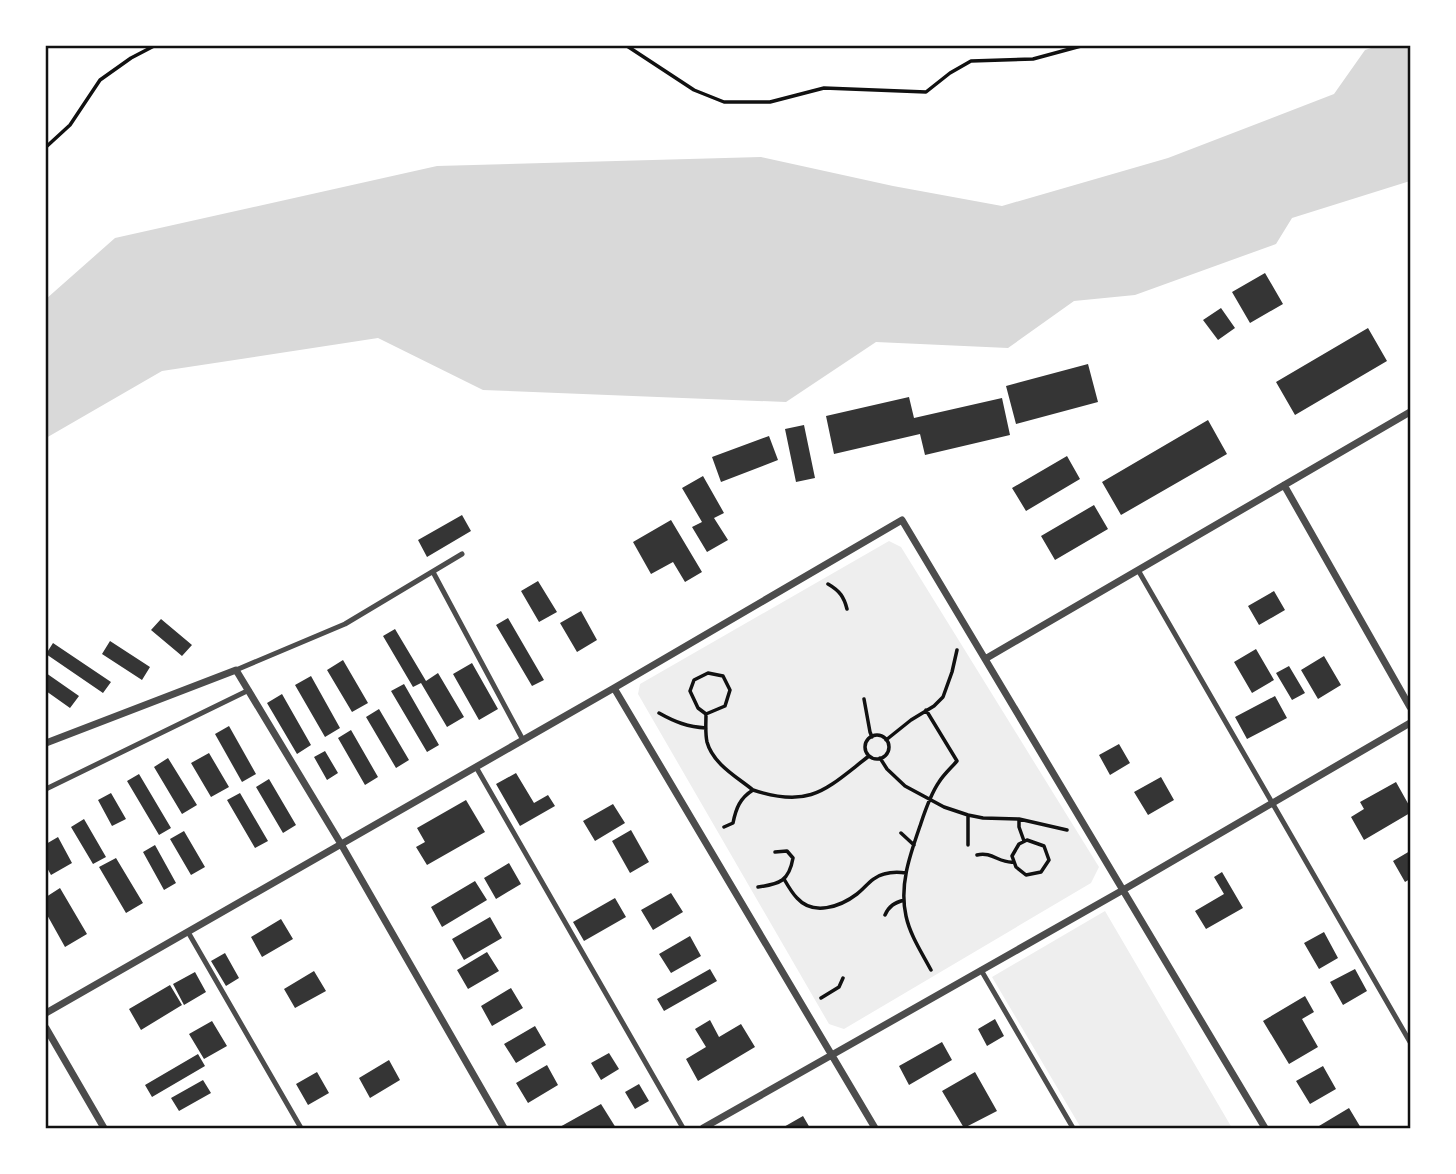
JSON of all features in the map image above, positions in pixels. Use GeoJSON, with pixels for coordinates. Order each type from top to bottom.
{"type":"FeatureCollection","features":[{"type":"Feature","properties":{"kind":"street"},"geometry":{"type":"LineString","coordinates":[[985,659],[1410,412]]}},
{"type":"Feature","properties":{"kind":"street"},"geometry":{"type":"LineString","coordinates":[[1284,485],[1410,707]]}},
{"type":"Feature","properties":{"kind":"street"},"geometry":{"type":"LineString","coordinates":[[46,1013],[902,520],[1265,1129]]}},
{"type":"Feature","properties":{"kind":"street"},"geometry":{"type":"LineString","coordinates":[[46,743],[236,670],[341,844],[504,1129]]}},
{"type":"Feature","properties":{"kind":"street"},"geometry":{"type":"LineString","coordinates":[[614,688],[875,1129]]}},
{"type":"Feature","properties":{"kind":"street"},"geometry":{"type":"LineString","coordinates":[[703,1129],[1410,723]]}},
{"type":"Feature","properties":{"kind":"street"},"geometry":{"type":"LineString","coordinates":[[46,1028],[104,1129]]}},
{"type":"Feature","properties":{"kind":"lane"},"geometry":{"type":"LineString","coordinates":[[236,670],[345,624],[462,554]]}},
{"type":"Feature","properties":{"kind":"lane"},"geometry":{"type":"LineString","coordinates":[[1138,570],[1410,1042]]}},
{"type":"Feature","properties":{"kind":"lane"},"geometry":{"type":"LineString","coordinates":[[433,572],[523,740]]}},
{"type":"Feature","properties":{"kind":"lane"},"geometry":{"type":"LineString","coordinates":[[46,789],[249,690]]}},
{"type":"Feature","properties":{"kind":"lane"},"geometry":{"type":"LineString","coordinates":[[476,767],[683,1129]]}},
{"type":"Feature","properties":{"kind":"lane"},"geometry":{"type":"LineString","coordinates":[[188,932],[301,1129]]}},
{"type":"Feature","properties":{"kind":"lane"},"geometry":{"type":"LineString","coordinates":[[981,970],[1073,1129]]}},
{"type":"Feature","properties":{"kind":"path"},"geometry":{"type":"LineString","coordinates":[[46,147],[71,125],[100,80],[154,46]]}},
{"type":"Feature","properties":{"kind":"path"},"geometry":{"type":"LineString","coordinates":[[627,46],[694,90],[724,102],[770,102],[824,88],[926,92],[971,61],[1033,59],[1081,46]]}},
{"type":"Feature","properties":{"kind":"path"},"geometry":{"type":"LineString","coordinates":[[828,584],[844,597],[847,609]]}},
{"type":"Feature","properties":{"kind":"path"},"geometry":{"type":"LineString","coordinates":[[886,740],[943,697],[957,650]]}},
{"type":"Feature","properties":{"kind":"path"},"geometry":{"type":"LineString","coordinates":[[706,715],[725,706],[730,690],[723,676],[708,673],[694,680],[690,691],[698,708],[706,715],[708,745],[724,768],[753,790],[768,794],[802,797],[820,792],[869,756]]}},
{"type":"Feature","properties":{"kind":"path"},"geometry":{"type":"LineString","coordinates":[[864,699],[872,737]]}},
{"type":"Feature","properties":{"kind":"path"},"geometry":{"type":"LineString","coordinates":[[926,710],[957,761],[929,799],[906,873],[906,917],[931,970]]}},
{"type":"Feature","properties":{"kind":"path"},"geometry":{"type":"LineString","coordinates":[[659,713],[675,722],[706,728]]}},
{"type":"Feature","properties":{"kind":"path"},"geometry":{"type":"LineString","coordinates":[[880,736],[886,740],[889,751],[884,757],[869,756],[865,746],[869,739],[880,736]]}},
{"type":"Feature","properties":{"kind":"path"},"geometry":{"type":"LineString","coordinates":[[880,758],[887,769],[905,786],[944,807],[968,816],[1019,818],[1067,830]]}},
{"type":"Feature","properties":{"kind":"path"},"geometry":{"type":"LineString","coordinates":[[724,827],[733,823],[737,807],[744,795],[753,790]]}},
{"type":"Feature","properties":{"kind":"path"},"geometry":{"type":"LineString","coordinates":[[968,816],[968,845]]}},
{"type":"Feature","properties":{"kind":"path"},"geometry":{"type":"LineString","coordinates":[[1019,818],[1024,842]]}},
{"type":"Feature","properties":{"kind":"path"},"geometry":{"type":"LineString","coordinates":[[901,833],[914,845]]}},
{"type":"Feature","properties":{"kind":"path"},"geometry":{"type":"LineString","coordinates":[[1027,840],[1044,846],[1049,860],[1041,872],[1026,875],[1016,867],[1012,856],[1019,844],[1024,842],[1027,840]]}},
{"type":"Feature","properties":{"kind":"path"},"geometry":{"type":"LineString","coordinates":[[758,887],[775,885],[785,879],[791,869],[793,858],[787,851],[775,852]]}},
{"type":"Feature","properties":{"kind":"path"},"geometry":{"type":"LineString","coordinates":[[977,855],[985,853],[1006,863],[1014,862]]}},
{"type":"Feature","properties":{"kind":"path"},"geometry":{"type":"LineString","coordinates":[[785,879],[797,899],[808,907],[820,908],[848,901],[872,879],[883,874],[906,873]]}},
{"type":"Feature","properties":{"kind":"path"},"geometry":{"type":"LineString","coordinates":[[885,915],[888,908],[896,902],[904,901]]}},
{"type":"Feature","properties":{"kind":"path"},"geometry":{"type":"LineString","coordinates":[[821,998],[839,987],[843,978]]}},
{"type":"Feature","properties":{"kind":"shaded area"},"geometry":{"type":"Polygon","coordinates":[[[1377,46],[1410,46],[1410,181],[1292,218],[1276,244],[1135,295],[1074,301],[1008,348],[876,342],[786,402],[483,390],[378,338],[162,371],[46,438],[46,299],[115,238],[437,166],[761,157],[893,186],[1002,206],[1168,158],[1334,94],[1365,50],[1377,46]]]}},
{"type":"Feature","properties":{"kind":"shaded area"},"geometry":{"type":"Polygon","coordinates":[[[889,541],[901,547],[1099,867],[1091,883],[844,1029],[829,1024],[638,694],[640,684],[889,541]]]}},
{"type":"Feature","properties":{"kind":"shaded area"},"geometry":{"type":"Polygon","coordinates":[[[1105,911],[1232,1128],[1081,1128],[992,977],[1105,911]]]}},
{"type":"Feature","properties":{"kind":"building"},"geometry":{"type":"Polygon","coordinates":[[[1265,273],[1283,304],[1250,323],[1232,292],[1265,273]]]}},
{"type":"Feature","properties":{"kind":"building"},"geometry":{"type":"Polygon","coordinates":[[[1221,308],[1235,328],[1218,340],[1203,320],[1221,308]]]}},
{"type":"Feature","properties":{"kind":"building"},"geometry":{"type":"Polygon","coordinates":[[[1368,328],[1387,361],[1295,415],[1276,382],[1368,328]]]}},
{"type":"Feature","properties":{"kind":"building"},"geometry":{"type":"Polygon","coordinates":[[[1088,364],[1098,402],[1016,424],[1006,386],[1088,364]]]}},
{"type":"Feature","properties":{"kind":"building"},"geometry":{"type":"Polygon","coordinates":[[[909,397],[914,418],[1002,398],[1010,435],[925,455],[920,434],[834,454],[826,416],[909,397]]]}},
{"type":"Feature","properties":{"kind":"building"},"geometry":{"type":"Polygon","coordinates":[[[1208,420],[1227,454],[1121,515],[1102,482],[1208,420]]]}},
{"type":"Feature","properties":{"kind":"building"},"geometry":{"type":"Polygon","coordinates":[[[804,425],[815,478],[796,482],[785,429],[804,425]]]}},
{"type":"Feature","properties":{"kind":"building"},"geometry":{"type":"Polygon","coordinates":[[[769,436],[778,460],[721,482],[712,457],[769,436]]]}},
{"type":"Feature","properties":{"kind":"building"},"geometry":{"type":"Polygon","coordinates":[[[1067,456],[1080,479],[1026,511],[1012,488],[1067,456]]]}},
{"type":"Feature","properties":{"kind":"building"},"geometry":{"type":"Polygon","coordinates":[[[703,476],[724,513],[714,518],[728,540],[707,552],[692,527],[702,522],[682,488],[703,476]]]}},
{"type":"Feature","properties":{"kind":"building"},"geometry":{"type":"Polygon","coordinates":[[[1094,505],[1108,529],[1055,560],[1041,536],[1094,505]]]}},
{"type":"Feature","properties":{"kind":"building"},"geometry":{"type":"Polygon","coordinates":[[[462,515],[471,531],[427,557],[418,540],[462,515]]]}},
{"type":"Feature","properties":{"kind":"building"},"geometry":{"type":"Polygon","coordinates":[[[671,520],[702,572],[685,582],[673,562],[651,574],[633,542],[671,520]]]}},
{"type":"Feature","properties":{"kind":"building"},"geometry":{"type":"Polygon","coordinates":[[[538,581],[557,612],[539,622],[521,591],[538,581]]]}},
{"type":"Feature","properties":{"kind":"building"},"geometry":{"type":"Polygon","coordinates":[[[1274,591],[1285,610],[1259,625],[1248,606],[1274,591]]]}},
{"type":"Feature","properties":{"kind":"building"},"geometry":{"type":"Polygon","coordinates":[[[581,611],[597,640],[577,652],[560,623],[581,611]]]}},
{"type":"Feature","properties":{"kind":"building"},"geometry":{"type":"Polygon","coordinates":[[[508,618],[544,680],[532,686],[496,625],[508,618]]]}},
{"type":"Feature","properties":{"kind":"building"},"geometry":{"type":"Polygon","coordinates":[[[161,619],[192,645],[182,656],[151,630],[161,619]]]}},
{"type":"Feature","properties":{"kind":"building"},"geometry":{"type":"Polygon","coordinates":[[[395,629],[426,681],[438,673],[464,717],[447,727],[421,683],[413,687],[383,636],[395,629]]]}},
{"type":"Feature","properties":{"kind":"building"},"geometry":{"type":"Polygon","coordinates":[[[110,641],[150,667],[142,680],[102,654],[110,641]]]}},
{"type":"Feature","properties":{"kind":"building"},"geometry":{"type":"Polygon","coordinates":[[[53,643],[111,682],[103,693],[46,654],[53,643]]]}},
{"type":"Feature","properties":{"kind":"building"},"geometry":{"type":"Polygon","coordinates":[[[1256,649],[1274,680],[1252,693],[1234,662],[1256,649]]]}},
{"type":"Feature","properties":{"kind":"building"},"geometry":{"type":"Polygon","coordinates":[[[1324,656],[1341,685],[1318,699],[1301,670],[1324,656]]]}},
{"type":"Feature","properties":{"kind":"building"},"geometry":{"type":"Polygon","coordinates":[[[343,660],[368,703],[352,712],[327,670],[343,660]]]}},
{"type":"Feature","properties":{"kind":"building"},"geometry":{"type":"Polygon","coordinates":[[[472,663],[498,709],[479,720],[453,674],[472,663]]]}},
{"type":"Feature","properties":{"kind":"building"},"geometry":{"type":"Polygon","coordinates":[[[1289,666],[1305,693],[1292,700],[1276,673],[1289,666]]]}},
{"type":"Feature","properties":{"kind":"building"},"geometry":{"type":"Polygon","coordinates":[[[46,673],[79,696],[70,708],[46,691],[46,673]]]}},
{"type":"Feature","properties":{"kind":"building"},"geometry":{"type":"Polygon","coordinates":[[[311,676],[340,728],[325,737],[295,685],[311,676]]]}},
{"type":"Feature","properties":{"kind":"building"},"geometry":{"type":"Polygon","coordinates":[[[404,684],[439,745],[427,752],[391,691],[404,684]]]}},
{"type":"Feature","properties":{"kind":"building"},"geometry":{"type":"Polygon","coordinates":[[[282,694],[311,745],[297,754],[267,703],[282,694]]]}},
{"type":"Feature","properties":{"kind":"building"},"geometry":{"type":"Polygon","coordinates":[[[1275,696],[1287,718],[1247,739],[1235,717],[1275,696]]]}},
{"type":"Feature","properties":{"kind":"building"},"geometry":{"type":"Polygon","coordinates":[[[379,709],[409,760],[396,768],[366,717],[379,709]]]}},
{"type":"Feature","properties":{"kind":"building"},"geometry":{"type":"Polygon","coordinates":[[[229,726],[256,774],[242,782],[215,734],[229,726]]]}},
{"type":"Feature","properties":{"kind":"building"},"geometry":{"type":"Polygon","coordinates":[[[351,730],[378,777],[365,785],[338,738],[351,730]]]}},
{"type":"Feature","properties":{"kind":"building"},"geometry":{"type":"Polygon","coordinates":[[[1119,744],[1130,763],[1110,775],[1099,755],[1119,744]]]}},
{"type":"Feature","properties":{"kind":"building"},"geometry":{"type":"Polygon","coordinates":[[[325,751],[338,773],[327,780],[314,757],[325,751]]]}},
{"type":"Feature","properties":{"kind":"building"},"geometry":{"type":"Polygon","coordinates":[[[209,753],[229,787],[211,797],[191,763],[209,753]]]}},
{"type":"Feature","properties":{"kind":"building"},"geometry":{"type":"Polygon","coordinates":[[[168,758],[197,805],[182,814],[154,767],[168,758]]]}},
{"type":"Feature","properties":{"kind":"building"},"geometry":{"type":"Polygon","coordinates":[[[516,773],[534,803],[548,795],[555,806],[520,826],[496,784],[516,773]]]}},
{"type":"Feature","properties":{"kind":"building"},"geometry":{"type":"Polygon","coordinates":[[[139,774],[171,828],[159,835],[127,781],[139,774]]]}},
{"type":"Feature","properties":{"kind":"building"},"geometry":{"type":"Polygon","coordinates":[[[1161,777],[1174,800],[1148,815],[1134,792],[1161,777]]]}},
{"type":"Feature","properties":{"kind":"building"},"geometry":{"type":"Polygon","coordinates":[[[269,779],[296,825],[283,833],[256,787],[269,779]]]}},
{"type":"Feature","properties":{"kind":"building"},"geometry":{"type":"Polygon","coordinates":[[[1396,782],[1410,807],[1410,813],[1364,840],[1351,817],[1364,809],[1360,802],[1396,782]]]}},
{"type":"Feature","properties":{"kind":"building"},"geometry":{"type":"Polygon","coordinates":[[[111,793],[126,819],[112,826],[98,800],[111,793]]]}},
{"type":"Feature","properties":{"kind":"building"},"geometry":{"type":"Polygon","coordinates":[[[240,793],[268,841],[255,848],[227,800],[240,793]]]}},
{"type":"Feature","properties":{"kind":"building"},"geometry":{"type":"Polygon","coordinates":[[[466,800],[485,832],[427,865],[416,847],[425,842],[417,828],[466,800]]]}},
{"type":"Feature","properties":{"kind":"building"},"geometry":{"type":"Polygon","coordinates":[[[613,804],[625,823],[595,841],[583,821],[613,804]]]}},
{"type":"Feature","properties":{"kind":"building"},"geometry":{"type":"Polygon","coordinates":[[[84,819],[106,857],[93,864],[71,827],[84,819]]]}},
{"type":"Feature","properties":{"kind":"building"},"geometry":{"type":"Polygon","coordinates":[[[631,830],[649,862],[630,873],[612,841],[631,830]]]}},
{"type":"Feature","properties":{"kind":"building"},"geometry":{"type":"Polygon","coordinates":[[[184,831],[205,867],[191,875],[170,839],[184,831]]]}},
{"type":"Feature","properties":{"kind":"building"},"geometry":{"type":"Polygon","coordinates":[[[58,837],[72,863],[51,875],[46,866],[46,844],[58,837]]]}},
{"type":"Feature","properties":{"kind":"building"},"geometry":{"type":"Polygon","coordinates":[[[155,845],[176,883],[164,890],[143,852],[155,845]]]}},
{"type":"Feature","properties":{"kind":"building"},"geometry":{"type":"Polygon","coordinates":[[[1410,851],[1410,879],[1405,882],[1393,861],[1410,851]]]}},
{"type":"Feature","properties":{"kind":"building"},"geometry":{"type":"Polygon","coordinates":[[[116,858],[143,903],[126,913],[99,867],[116,858]]]}},
{"type":"Feature","properties":{"kind":"building"},"geometry":{"type":"Polygon","coordinates":[[[509,863],[521,884],[496,899],[484,878],[509,863]]]}},
{"type":"Feature","properties":{"kind":"building"},"geometry":{"type":"Polygon","coordinates":[[[1222,872],[1243,908],[1206,929],[1195,911],[1224,894],[1214,877],[1222,872]]]}},
{"type":"Feature","properties":{"kind":"building"},"geometry":{"type":"Polygon","coordinates":[[[475,881],[487,900],[442,927],[431,907],[475,881]]]}},
{"type":"Feature","properties":{"kind":"building"},"geometry":{"type":"Polygon","coordinates":[[[60,888],[87,934],[65,947],[46,913],[46,897],[60,888]]]}},
{"type":"Feature","properties":{"kind":"building"},"geometry":{"type":"Polygon","coordinates":[[[671,893],[683,912],[653,930],[641,910],[671,893]]]}},
{"type":"Feature","properties":{"kind":"building"},"geometry":{"type":"Polygon","coordinates":[[[615,898],[626,917],[584,941],[573,922],[615,898]]]}},
{"type":"Feature","properties":{"kind":"building"},"geometry":{"type":"Polygon","coordinates":[[[490,917],[502,938],[464,960],[452,939],[490,917]]]}},
{"type":"Feature","properties":{"kind":"building"},"geometry":{"type":"Polygon","coordinates":[[[281,919],[293,939],[262,957],[251,937],[281,919]]]}},
{"type":"Feature","properties":{"kind":"building"},"geometry":{"type":"Polygon","coordinates":[[[1324,932],[1338,958],[1319,969],[1304,943],[1324,932]]]}},
{"type":"Feature","properties":{"kind":"building"},"geometry":{"type":"Polygon","coordinates":[[[690,936],[701,956],[671,973],[659,954],[690,936]]]}},
{"type":"Feature","properties":{"kind":"building"},"geometry":{"type":"Polygon","coordinates":[[[487,952],[499,971],[468,989],[457,970],[487,952]]]}},
{"type":"Feature","properties":{"kind":"building"},"geometry":{"type":"Polygon","coordinates":[[[225,953],[239,978],[226,986],[211,961],[225,953]]]}},
{"type":"Feature","properties":{"kind":"building"},"geometry":{"type":"Polygon","coordinates":[[[710,969],[717,981],[664,1011],[657,999],[710,969]]]}},
{"type":"Feature","properties":{"kind":"building"},"geometry":{"type":"Polygon","coordinates":[[[1355,969],[1367,991],[1343,1005],[1330,982],[1355,969]]]}},
{"type":"Feature","properties":{"kind":"building"},"geometry":{"type":"Polygon","coordinates":[[[314,971],[326,991],[295,1008],[284,989],[314,971]]]}},
{"type":"Feature","properties":{"kind":"building"},"geometry":{"type":"Polygon","coordinates":[[[195,972],[206,992],[184,1005],[173,984],[195,972]]]}},
{"type":"Feature","properties":{"kind":"building"},"geometry":{"type":"Polygon","coordinates":[[[170,985],[182,1005],[141,1030],[129,1009],[170,985]]]}},
{"type":"Feature","properties":{"kind":"building"},"geometry":{"type":"Polygon","coordinates":[[[511,988],[523,1008],[492,1026],[481,1006],[511,988]]]}},
{"type":"Feature","properties":{"kind":"building"},"geometry":{"type":"Polygon","coordinates":[[[1305,996],[1314,1012],[1302,1019],[1318,1047],[1289,1064],[1263,1021],[1305,996]]]}},
{"type":"Feature","properties":{"kind":"building"},"geometry":{"type":"Polygon","coordinates":[[[995,1019],[1004,1036],[987,1046],[978,1029],[995,1019]]]}},
{"type":"Feature","properties":{"kind":"building"},"geometry":{"type":"Polygon","coordinates":[[[710,1020],[719,1037],[741,1024],[755,1047],[698,1081],[686,1059],[706,1047],[695,1029],[710,1020]]]}},
{"type":"Feature","properties":{"kind":"building"},"geometry":{"type":"Polygon","coordinates":[[[212,1021],[227,1046],[204,1059],[189,1034],[212,1021]]]}},
{"type":"Feature","properties":{"kind":"building"},"geometry":{"type":"Polygon","coordinates":[[[535,1026],[546,1045],[516,1063],[504,1044],[535,1026]]]}},
{"type":"Feature","properties":{"kind":"building"},"geometry":{"type":"Polygon","coordinates":[[[942,1042],[952,1060],[909,1085],[899,1066],[942,1042]]]}},
{"type":"Feature","properties":{"kind":"building"},"geometry":{"type":"Polygon","coordinates":[[[609,1053],[619,1069],[601,1080],[591,1063],[609,1053]]]}},
{"type":"Feature","properties":{"kind":"building"},"geometry":{"type":"Polygon","coordinates":[[[198,1054],[205,1066],[152,1097],[145,1085],[198,1054]]]}},
{"type":"Feature","properties":{"kind":"building"},"geometry":{"type":"Polygon","coordinates":[[[389,1060],[400,1080],[370,1098],[359,1078],[389,1060]]]}},
{"type":"Feature","properties":{"kind":"building"},"geometry":{"type":"Polygon","coordinates":[[[547,1065],[558,1085],[528,1103],[516,1083],[547,1065]]]}},
{"type":"Feature","properties":{"kind":"building"},"geometry":{"type":"Polygon","coordinates":[[[1323,1066],[1336,1089],[1310,1104],[1296,1081],[1323,1066]]]}},
{"type":"Feature","properties":{"kind":"building"},"geometry":{"type":"Polygon","coordinates":[[[317,1072],[329,1093],[308,1105],[296,1084],[317,1072]]]}},
{"type":"Feature","properties":{"kind":"building"},"geometry":{"type":"Polygon","coordinates":[[[975,1072],[997,1111],[964,1128],[942,1091],[975,1072]]]}},
{"type":"Feature","properties":{"kind":"building"},"geometry":{"type":"Polygon","coordinates":[[[203,1080],[211,1093],[179,1111],[171,1098],[203,1080]]]}},
{"type":"Feature","properties":{"kind":"building"},"geometry":{"type":"Polygon","coordinates":[[[639,1084],[649,1101],[635,1109],[625,1092],[639,1084]]]}},
{"type":"Feature","properties":{"kind":"building"},"geometry":{"type":"Polygon","coordinates":[[[601,1104],[616,1128],[558,1128],[601,1104]]]}},
{"type":"Feature","properties":{"kind":"building"},"geometry":{"type":"Polygon","coordinates":[[[1349,1108],[1361,1128],[1320,1128],[1319,1126],[1349,1108]]]}},
{"type":"Feature","properties":{"kind":"building"},"geometry":{"type":"Polygon","coordinates":[[[803,1116],[810,1128],[782,1128],[803,1116]]]}}]}
